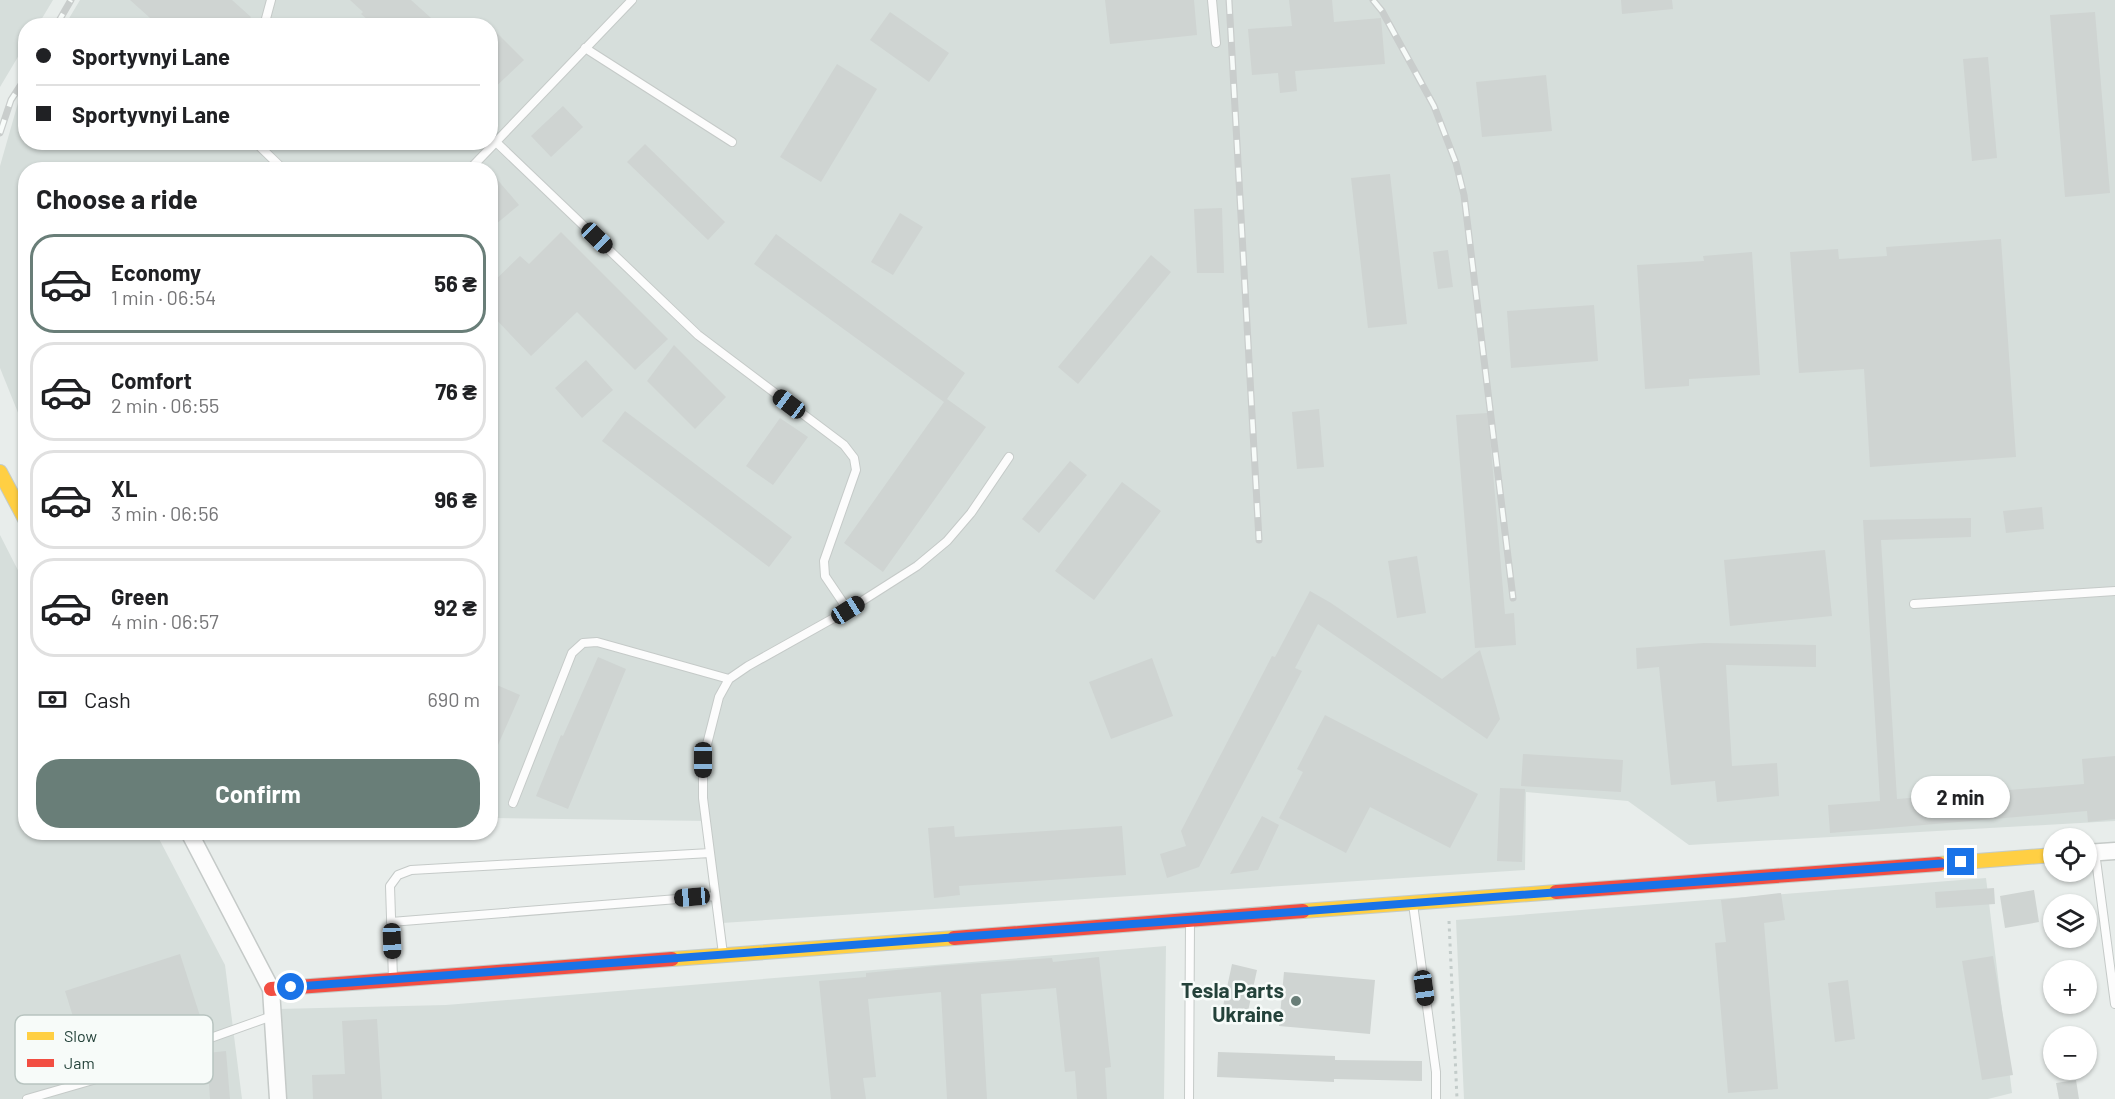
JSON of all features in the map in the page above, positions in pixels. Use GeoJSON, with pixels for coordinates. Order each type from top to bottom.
{"type":"FeatureCollection","features":[{"type":"Feature","properties":{"kind":"street"},"geometry":{"type":"LineString","coordinates":[[0,472],[18,506]]}},
{"type":"Feature","properties":{"kind":"street"},"geometry":{"type":"LineString","coordinates":[[193,840],[271,989],[278,1099]]}},
{"type":"Feature","properties":{"kind":"street"},"geometry":{"type":"LineString","coordinates":[[2097,852],[2115,850]]}},
{"type":"Feature","properties":{"kind":"street"},"geometry":{"type":"LineString","coordinates":[[271,989],[2043,856]]}},
{"type":"Feature","properties":{"kind":"lane"},"geometry":{"type":"LineString","coordinates":[[266,18],[271,0]]}},
{"type":"Feature","properties":{"kind":"lane"},"geometry":{"type":"LineString","coordinates":[[498,140],[632,0]]}},
{"type":"Feature","properties":{"kind":"lane"},"geometry":{"type":"LineString","coordinates":[[1212,0],[1216,43]]}},
{"type":"Feature","properties":{"kind":"lane"},"geometry":{"type":"LineString","coordinates":[[585,48],[732,142]]}},
{"type":"Feature","properties":{"kind":"lane"},"geometry":{"type":"LineString","coordinates":[[498,144],[698,335],[844,445],[854,458],[856,470],[824,561],[825,576],[848,610]]}},
{"type":"Feature","properties":{"kind":"lane"},"geometry":{"type":"LineString","coordinates":[[263,150],[276,162]]}},
{"type":"Feature","properties":{"kind":"lane"},"geometry":{"type":"LineString","coordinates":[[477,162],[488,150]]}},
{"type":"Feature","properties":{"kind":"lane"},"geometry":{"type":"LineString","coordinates":[[723,955],[703,798],[703,760],[719,697],[729,679],[848,610],[917,566],[946,541],[970,513],[1009,457]]}},
{"type":"Feature","properties":{"kind":"lane"},"geometry":{"type":"LineString","coordinates":[[1914,604],[2115,591]]}},
{"type":"Feature","properties":{"kind":"lane"},"geometry":{"type":"LineString","coordinates":[[513,803],[572,653],[583,643],[597,642],[729,679]]}},
{"type":"Feature","properties":{"kind":"lane"},"geometry":{"type":"LineString","coordinates":[[393,980],[390,886],[398,875],[411,870],[710,853]]}},
{"type":"Feature","properties":{"kind":"lane"},"geometry":{"type":"LineString","coordinates":[[2096,882],[2115,1004]]}},
{"type":"Feature","properties":{"kind":"lane"},"geometry":{"type":"LineString","coordinates":[[391,922],[716,896]]}},
{"type":"Feature","properties":{"kind":"lane"},"geometry":{"type":"LineString","coordinates":[[1413,903],[1436,1072],[1436,1099]]}},
{"type":"Feature","properties":{"kind":"lane"},"geometry":{"type":"LineString","coordinates":[[1190,920],[1190,1099]]}},
{"type":"Feature","properties":{"kind":"lane"},"geometry":{"type":"LineString","coordinates":[[213,1037],[272,1016]]}},
{"type":"Feature","properties":{"kind":"lane"},"geometry":{"type":"LineString","coordinates":[[27,1099],[79,1084]]}},
{"type":"Feature","properties":{"kind":"path"},"geometry":{"type":"LineString","coordinates":[[1448,901],[1457,1099]]}},
{"type":"Feature","properties":{"kind":"shaded area"},"geometry":{"type":"Polygon","coordinates":[[[0,0],[53,0],[42,18],[18,18],[18,57],[0,87],[0,0]]]}},
{"type":"Feature","properties":{"kind":"shaded area"},"geometry":{"type":"Polygon","coordinates":[[[80,0],[2115,0],[2115,821],[1689,845],[1628,801],[1526,792],[1525,870],[722,923],[708,821],[498,818],[498,162],[18,162],[18,413],[0,368],[0,166],[18,103],[18,150],[498,150],[498,18],[69,18],[80,0]]]}},
{"type":"Feature","properties":{"kind":"shaded area"},"geometry":{"type":"Polygon","coordinates":[[[0,535],[18,570],[18,840],[160,840],[225,965],[242,1099],[0,1099],[0,535]]]}},
{"type":"Feature","properties":{"kind":"shaded area"},"geometry":{"type":"Polygon","coordinates":[[[1986,878],[2012,1093],[1988,1099],[1464,1099],[1456,920],[1986,878]]]}},
{"type":"Feature","properties":{"kind":"shaded area"},"geometry":{"type":"Polygon","coordinates":[[[1166,946],[1164,1099],[284,1099],[277,1009],[446,1005],[1166,946]]]}},
{"type":"Feature","properties":{"kind":"building"},"geometry":{"type":"Polygon","coordinates":[[[130,0],[232,0],[251,17],[250,18],[150,18],[130,0]]]}},
{"type":"Feature","properties":{"kind":"building"},"geometry":{"type":"Polygon","coordinates":[[[350,0],[411,0],[431,18],[366,18],[361,14],[363,12],[350,0]]]}},
{"type":"Feature","properties":{"kind":"building"},"geometry":{"type":"Polygon","coordinates":[[[1105,0],[1194,0],[1197,35],[1110,44],[1105,0]]]}},
{"type":"Feature","properties":{"kind":"building"},"geometry":{"type":"Polygon","coordinates":[[[1289,0],[1332,0],[1334,22],[1381,18],[1385,64],[1295,71],[1297,91],[1280,93],[1278,73],[1252,75],[1248,29],[1292,26],[1289,0]]]}},
{"type":"Feature","properties":{"kind":"building"},"geometry":{"type":"Polygon","coordinates":[[[1621,0],[1672,0],[1673,9],[1622,14],[1621,0]]]}},
{"type":"Feature","properties":{"kind":"building"},"geometry":{"type":"Polygon","coordinates":[[[890,12],[949,53],[929,82],[870,40],[890,12]]]}},
{"type":"Feature","properties":{"kind":"building"},"geometry":{"type":"Polygon","coordinates":[[[2095,12],[2110,193],[2065,197],[2050,15],[2095,12]]]}},
{"type":"Feature","properties":{"kind":"building"},"geometry":{"type":"Polygon","coordinates":[[[498,34],[524,60],[498,84],[498,34]]]}},
{"type":"Feature","properties":{"kind":"building"},"geometry":{"type":"Polygon","coordinates":[[[1988,57],[1997,158],[1972,161],[1963,59],[1988,57]]]}},
{"type":"Feature","properties":{"kind":"building"},"geometry":{"type":"Polygon","coordinates":[[[837,64],[877,89],[821,182],[780,157],[837,64]]]}},
{"type":"Feature","properties":{"kind":"building"},"geometry":{"type":"Polygon","coordinates":[[[1546,75],[1552,131],[1482,137],[1476,82],[1546,75]]]}},
{"type":"Feature","properties":{"kind":"building"},"geometry":{"type":"Polygon","coordinates":[[[563,106],[583,127],[551,157],[531,136],[563,106]]]}},
{"type":"Feature","properties":{"kind":"building"},"geometry":{"type":"Polygon","coordinates":[[[645,144],[725,222],[708,240],[627,162],[645,144]]]}},
{"type":"Feature","properties":{"kind":"building"},"geometry":{"type":"Polygon","coordinates":[[[1390,174],[1407,324],[1368,328],[1351,178],[1390,174]]]}},
{"type":"Feature","properties":{"kind":"building"},"geometry":{"type":"Polygon","coordinates":[[[498,180],[519,205],[498,222],[498,180]]]}},
{"type":"Feature","properties":{"kind":"building"},"geometry":{"type":"Polygon","coordinates":[[[1222,208],[1224,273],[1197,273],[1194,209],[1222,208]]]}},
{"type":"Feature","properties":{"kind":"building"},"geometry":{"type":"Polygon","coordinates":[[[900,213],[923,227],[893,275],[871,262],[900,213]]]}},
{"type":"Feature","properties":{"kind":"building"},"geometry":{"type":"Polygon","coordinates":[[[561,232],[668,339],[635,370],[577,312],[531,356],[498,321],[498,277],[520,256],[529,264],[561,232]]]}},
{"type":"Feature","properties":{"kind":"building"},"geometry":{"type":"Polygon","coordinates":[[[776,234],[965,373],[947,399],[986,427],[883,572],[844,543],[944,402],[754,264],[776,234]]]}},
{"type":"Feature","properties":{"kind":"building"},"geometry":{"type":"Polygon","coordinates":[[[2001,239],[2016,457],[1870,467],[1864,369],[1799,373],[1790,252],[1838,249],[1839,259],[1887,256],[1886,247],[2001,239]]]}},
{"type":"Feature","properties":{"kind":"building"},"geometry":{"type":"Polygon","coordinates":[[[1448,250],[1453,287],[1438,289],[1433,252],[1448,250]]]}},
{"type":"Feature","properties":{"kind":"building"},"geometry":{"type":"Polygon","coordinates":[[[1752,252],[1760,375],[1689,379],[1689,386],[1645,389],[1637,265],[1704,261],[1703,256],[1752,252]]]}},
{"type":"Feature","properties":{"kind":"building"},"geometry":{"type":"Polygon","coordinates":[[[1151,255],[1171,272],[1078,384],[1058,367],[1151,255]]]}},
{"type":"Feature","properties":{"kind":"building"},"geometry":{"type":"Polygon","coordinates":[[[1594,305],[1598,361],[1511,368],[1507,311],[1594,305]]]}},
{"type":"Feature","properties":{"kind":"building"},"geometry":{"type":"Polygon","coordinates":[[[674,345],[726,397],[695,429],[647,381],[674,345]]]}},
{"type":"Feature","properties":{"kind":"building"},"geometry":{"type":"Polygon","coordinates":[[[586,360],[613,390],[582,418],[555,388],[586,360]]]}},
{"type":"Feature","properties":{"kind":"building"},"geometry":{"type":"Polygon","coordinates":[[[1319,409],[1324,467],[1297,469],[1292,412],[1319,409]]]}},
{"type":"Feature","properties":{"kind":"building"},"geometry":{"type":"Polygon","coordinates":[[[625,411],[792,537],[769,567],[602,441],[625,411]]]}},
{"type":"Feature","properties":{"kind":"building"},"geometry":{"type":"Polygon","coordinates":[[[1488,413],[1505,614],[1514,613],[1516,645],[1475,648],[1456,415],[1488,413]]]}},
{"type":"Feature","properties":{"kind":"building"},"geometry":{"type":"Polygon","coordinates":[[[780,418],[808,437],[773,485],[746,466],[780,418]]]}},
{"type":"Feature","properties":{"kind":"building"},"geometry":{"type":"Polygon","coordinates":[[[1070,461],[1087,475],[1039,533],[1022,519],[1070,461]]]}},
{"type":"Feature","properties":{"kind":"building"},"geometry":{"type":"Polygon","coordinates":[[[1122,482],[1161,511],[1094,600],[1055,571],[1122,482]]]}},
{"type":"Feature","properties":{"kind":"building"},"geometry":{"type":"Polygon","coordinates":[[[2042,507],[2044,529],[2006,533],[2003,511],[2042,507]]]}},
{"type":"Feature","properties":{"kind":"building"},"geometry":{"type":"Polygon","coordinates":[[[1971,518],[1971,537],[1881,540],[1897,799],[2084,784],[2082,759],[2115,756],[2115,819],[2088,822],[2087,811],[1830,833],[1828,805],[1880,801],[1863,520],[1971,518]]]}},
{"type":"Feature","properties":{"kind":"building"},"geometry":{"type":"Polygon","coordinates":[[[1825,550],[1832,616],[1730,626],[1724,560],[1825,550]]]}},
{"type":"Feature","properties":{"kind":"building"},"geometry":{"type":"Polygon","coordinates":[[[1417,556],[1426,613],[1397,618],[1388,561],[1417,556]]]}},
{"type":"Feature","properties":{"kind":"building"},"geometry":{"type":"Polygon","coordinates":[[[1310,591],[1442,679],[1480,650],[1500,719],[1487,739],[1318,624],[1295,668],[1302,671],[1199,867],[1167,878],[1160,854],[1186,846],[1181,831],[1272,656],[1275,657],[1310,591]]]}},
{"type":"Feature","properties":{"kind":"building"},"geometry":{"type":"Polygon","coordinates":[[[1704,643],[1816,645],[1816,667],[1726,665],[1732,766],[1777,763],[1779,796],[1717,802],[1715,781],[1671,785],[1659,667],[1637,669],[1636,648],[1704,643]]]}},
{"type":"Feature","properties":{"kind":"building"},"geometry":{"type":"Polygon","coordinates":[[[598,657],[626,669],[568,809],[536,796],[561,735],[563,736],[598,657]]]}},
{"type":"Feature","properties":{"kind":"building"},"geometry":{"type":"Polygon","coordinates":[[[1152,658],[1173,716],[1111,739],[1089,682],[1152,658]]]}},
{"type":"Feature","properties":{"kind":"building"},"geometry":{"type":"Polygon","coordinates":[[[498,685],[520,695],[498,745],[498,685]]]}},
{"type":"Feature","properties":{"kind":"building"},"geometry":{"type":"Polygon","coordinates":[[[1325,715],[1478,794],[1450,848],[1370,807],[1346,853],[1279,818],[1303,772],[1297,769],[1325,715]]]}},
{"type":"Feature","properties":{"kind":"building"},"geometry":{"type":"Polygon","coordinates":[[[1523,754],[1623,760],[1621,792],[1521,786],[1523,754]]]}},
{"type":"Feature","properties":{"kind":"building"},"geometry":{"type":"Polygon","coordinates":[[[1500,788],[1525,789],[1522,862],[1497,861],[1500,788]]]}},
{"type":"Feature","properties":{"kind":"building"},"geometry":{"type":"Polygon","coordinates":[[[1262,816],[1279,825],[1258,870],[1230,874],[1262,816]]]}},
{"type":"Feature","properties":{"kind":"building"},"geometry":{"type":"Polygon","coordinates":[[[954,826],[955,837],[1122,826],[1126,875],[959,886],[960,895],[934,898],[928,828],[954,826]]]}},
{"type":"Feature","properties":{"kind":"building"},"geometry":{"type":"Polygon","coordinates":[[[1994,888],[1995,904],[1936,908],[1935,892],[1994,888]]]}},
{"type":"Feature","properties":{"kind":"building"},"geometry":{"type":"Polygon","coordinates":[[[2034,890],[2039,922],[2005,928],[2000,896],[2034,890]]]}},
{"type":"Feature","properties":{"kind":"building"},"geometry":{"type":"Polygon","coordinates":[[[1781,893],[1785,920],[1764,923],[1778,1089],[1728,1093],[1715,943],[1726,942],[1721,900],[1781,893]]]}},
{"type":"Feature","properties":{"kind":"building"},"geometry":{"type":"Polygon","coordinates":[[[180,954],[200,1015],[73,1015],[65,991],[180,954]]]}},
{"type":"Feature","properties":{"kind":"building"},"geometry":{"type":"Polygon","coordinates":[[[1993,956],[2013,1075],[1982,1080],[1962,961],[1993,956]]]}},
{"type":"Feature","properties":{"kind":"building"},"geometry":{"type":"Polygon","coordinates":[[[1099,957],[1111,1067],[1105,1068],[1107,1099],[1077,1099],[1075,1071],[1065,1072],[1056,988],[981,994],[987,1099],[947,1099],[941,992],[868,999],[876,1077],[863,1078],[866,1099],[831,1099],[819,981],[866,977],[866,973],[937,966],[1052,958],[1053,962],[1099,957]]]}},
{"type":"Feature","properties":{"kind":"building"},"geometry":{"type":"Polygon","coordinates":[[[1232,964],[1257,970],[1247,1016],[1222,1011],[1232,964]]]}},
{"type":"Feature","properties":{"kind":"building"},"geometry":{"type":"Polygon","coordinates":[[[1284,972],[1375,980],[1370,1034],[1279,1026],[1284,972]]]}},
{"type":"Feature","properties":{"kind":"building"},"geometry":{"type":"Polygon","coordinates":[[[1848,980],[1855,1039],[1835,1042],[1828,983],[1848,980]]]}},
{"type":"Feature","properties":{"kind":"building"},"geometry":{"type":"Polygon","coordinates":[[[377,1019],[382,1099],[313,1099],[312,1075],[345,1074],[342,1021],[377,1019]]]}},
{"type":"Feature","properties":{"kind":"building"},"geometry":{"type":"Polygon","coordinates":[[[226,1051],[230,1099],[210,1099],[209,1084],[213,1084],[213,1052],[226,1051]]]}},
{"type":"Feature","properties":{"kind":"building"},"geometry":{"type":"Polygon","coordinates":[[[1218,1052],[1335,1056],[1335,1060],[1422,1061],[1422,1081],[1334,1079],[1334,1082],[1217,1077],[1218,1052]]]}},
{"type":"Feature","properties":{"kind":"building"},"geometry":{"type":"Polygon","coordinates":[[[2076,1080],[2079,1099],[2059,1099],[2056,1083],[2076,1080]]]}},
{"type":"Feature","properties":{"kind":"railway"},"geometry":{"type":"LineString","coordinates":[[61,18],[71,0]]}},
{"type":"Feature","properties":{"kind":"railway"},"geometry":{"type":"LineString","coordinates":[[1229,0],[1259,540]]}},
{"type":"Feature","properties":{"kind":"railway"},"geometry":{"type":"LineString","coordinates":[[1373,0],[1382,11],[1434,106],[1456,163],[1464,195],[1513,598]]}},
{"type":"Feature","properties":{"kind":"railway"},"geometry":{"type":"LineString","coordinates":[[0,133],[11,100],[18,89]]}},
{"type":"Feature","properties":{"kind":"traffic: slow"},"geometry":{"type":"LineString","coordinates":[[0,472],[18,506]]}},
{"type":"Feature","properties":{"kind":"traffic: slow"},"geometry":{"type":"LineString","coordinates":[[1939,864],[2043,856]]}},
{"type":"Feature","properties":{"kind":"traffic: slow"},"geometry":{"type":"LineString","coordinates":[[1303,911],[1556,892]]}},
{"type":"Feature","properties":{"kind":"traffic: slow"},"geometry":{"type":"LineString","coordinates":[[672,959],[954,938]]}},
{"type":"Feature","properties":{"kind":"traffic: jam"},"geometry":{"type":"LineString","coordinates":[[1556,892],[1939,864]]}},
{"type":"Feature","properties":{"kind":"traffic: jam"},"geometry":{"type":"LineString","coordinates":[[954,938],[1303,911]]}},
{"type":"Feature","properties":{"kind":"traffic: jam"},"geometry":{"type":"LineString","coordinates":[[271,989],[672,959]]}},
{"type":"Feature","properties":{"kind":"place","name":"Tesla Parts Ukraine"},"geometry":{"type":"Point","coordinates":[1296,1001]}},
{"type":"Feature","properties":{"kind":"route"},"geometry":{"type":"LineString","coordinates":[[291,987],[1961,862]]}}]}
